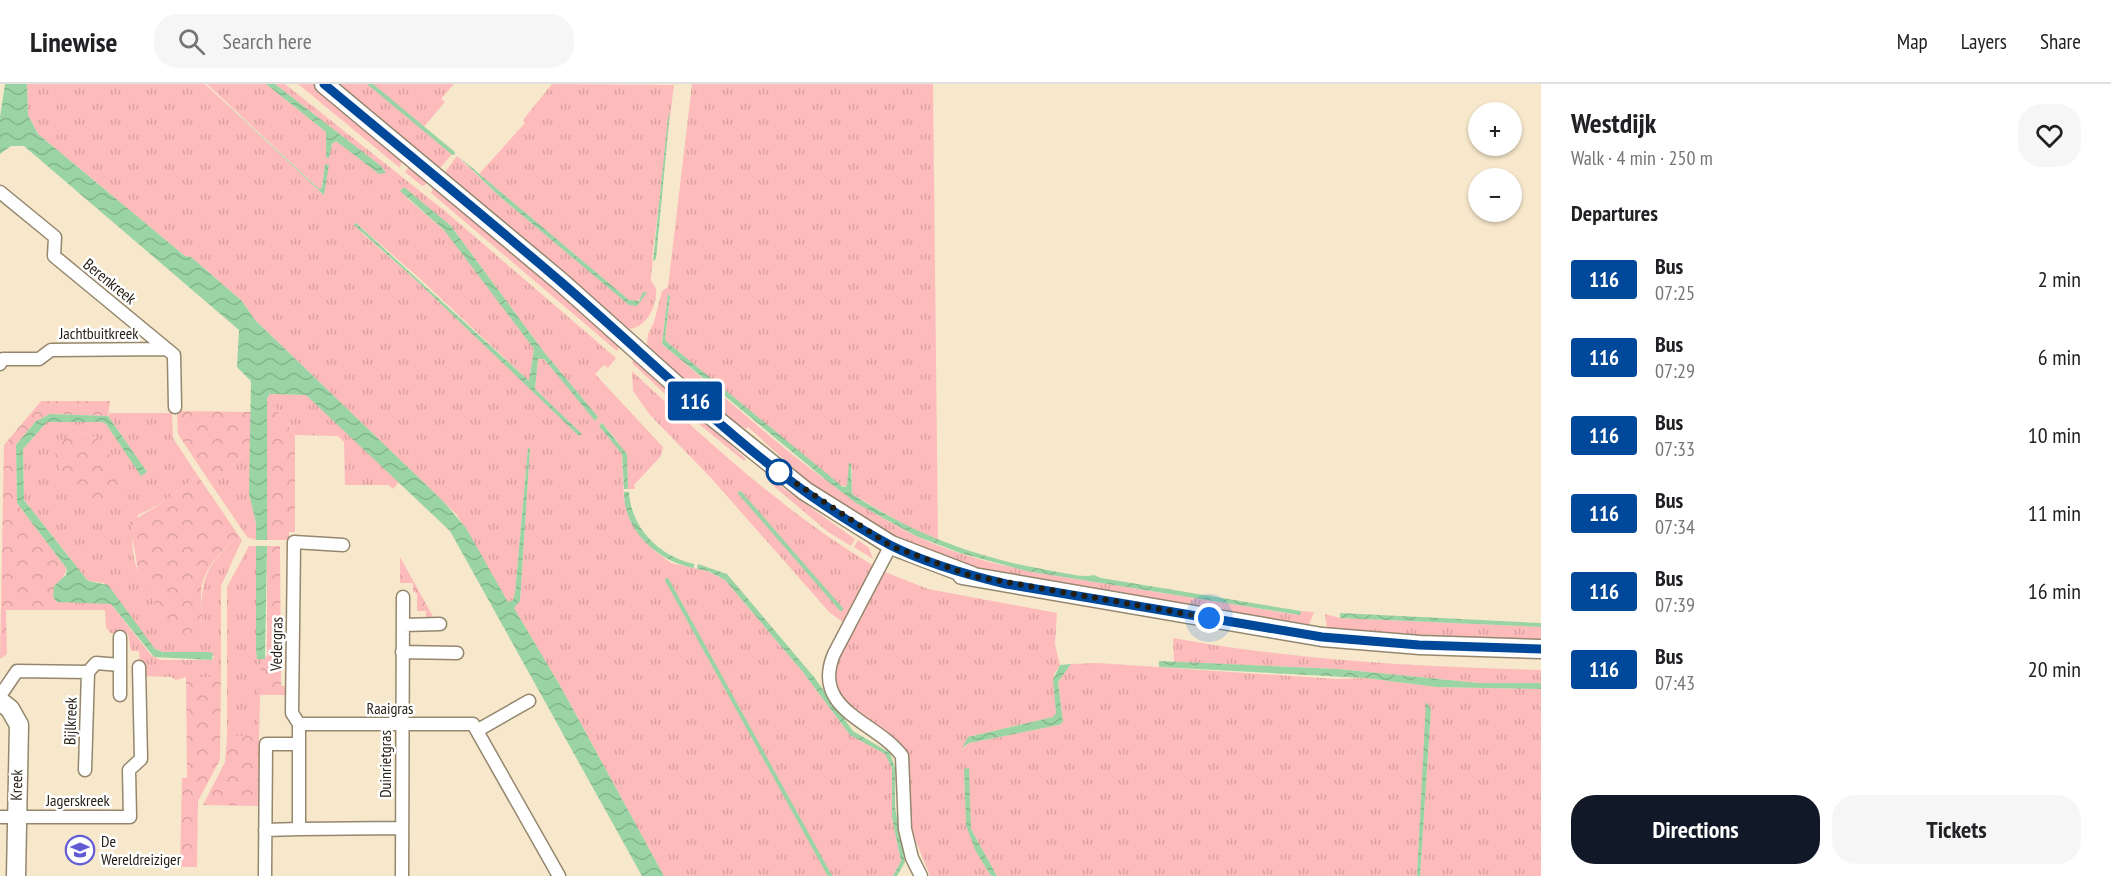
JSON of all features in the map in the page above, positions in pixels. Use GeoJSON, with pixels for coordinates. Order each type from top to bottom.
{"type":"FeatureCollection","features":[{"type":"Feature","properties":{"kind":"main road"},"geometry":{"type":"LineString","coordinates":[[324,84],[561,282],[702,408],[805,491],[890,549],[941,571],[1322,637],[1419,645],[1541,649]]}},
{"type":"Feature","properties":{"kind":"main road","name":"Kreek"},"geometry":{"type":"LineString","coordinates":[[0,701],[10,709],[19,725],[8,817],[16,876]]}},
{"type":"Feature","properties":{"kind":"street","name":"Berenkreek"},"geometry":{"type":"LineString","coordinates":[[0,192],[55,237],[54,256],[166,349]]}},
{"type":"Feature","properties":{"kind":"street","name":"Jachtbuitkreek"},"geometry":{"type":"LineString","coordinates":[[0,364],[3,359],[39,359],[51,350],[166,349]]}},
{"type":"Feature","properties":{"kind":"street"},"geometry":{"type":"LineString","coordinates":[[166,349],[174,355],[175,407]]}},
{"type":"Feature","properties":{"kind":"street","name":"Vedergras"},"geometry":{"type":"LineString","coordinates":[[299,829],[298,744],[300,724],[292,713],[294,543],[343,545]]}},
{"type":"Feature","properties":{"kind":"street"},"geometry":{"type":"LineString","coordinates":[[890,549],[834,654],[828,672],[837,698],[850,715],[895,746],[902,756],[905,828],[912,858],[921,876]]}},
{"type":"Feature","properties":{"kind":"street","name":"Duinrietgras"},"geometry":{"type":"LineString","coordinates":[[402,876],[403,597]]}},
{"type":"Feature","properties":{"kind":"street"},"geometry":{"type":"LineString","coordinates":[[403,625],[440,624]]}},
{"type":"Feature","properties":{"kind":"street"},"geometry":{"type":"LineString","coordinates":[[120,637],[120,695]]}},
{"type":"Feature","properties":{"kind":"street"},"geometry":{"type":"LineString","coordinates":[[402,652],[457,653]]}},
{"type":"Feature","properties":{"kind":"street"},"geometry":{"type":"LineString","coordinates":[[0,696],[17,671],[88,672],[96,663],[120,665]]}},
{"type":"Feature","properties":{"kind":"street","name":"Jagerskreek"},"geometry":{"type":"LineString","coordinates":[[8,817],[130,817],[129,770],[141,759],[139,667]]}},
{"type":"Feature","properties":{"kind":"street","name":"Bijlkreek"},"geometry":{"type":"LineString","coordinates":[[85,770],[88,672]]}},
{"type":"Feature","properties":{"kind":"street"},"geometry":{"type":"LineString","coordinates":[[529,701],[478,730],[559,876]]}},
{"type":"Feature","properties":{"kind":"street","name":"Raaigras"},"geometry":{"type":"LineString","coordinates":[[300,724],[473,724],[478,730]]}},
{"type":"Feature","properties":{"kind":"street"},"geometry":{"type":"LineString","coordinates":[[265,876],[266,744],[298,744]]}},
{"type":"Feature","properties":{"kind":"street"},"geometry":{"type":"LineString","coordinates":[[266,830],[401,828]]}},
{"type":"Feature","properties":{"kind":"green space"},"geometry":{"type":"Polygon","coordinates":[[[27,84],[205,84],[324,195],[325,164],[322,188],[319,189],[207,84],[266,84],[326,132],[327,142],[331,147],[334,142],[339,142],[379,174],[385,170],[275,84],[285,84],[445,211],[616,358],[608,368],[604,365],[595,374],[663,447],[661,456],[634,485],[635,489],[628,489],[624,453],[610,432],[602,423],[600,425],[622,454],[624,500],[640,536],[671,563],[707,571],[725,580],[802,671],[850,735],[885,753],[892,768],[892,818],[901,861],[893,876],[664,876],[562,689],[514,608],[520,601],[530,448],[528,448],[515,593],[513,600],[508,602],[457,515],[255,320],[242,301],[38,134],[28,115],[27,84]],[[400,189],[460,248],[534,349],[529,381],[418,277],[356,223],[363,234],[418,282],[580,436],[581,434],[535,389],[538,359],[544,359],[595,420],[598,417],[544,352],[451,226],[400,189]]]}},
{"type":"Feature","properties":{"kind":"green space"},"geometry":{"type":"Polygon","coordinates":[[[298,84],[315,84],[400,155],[402,159],[400,168],[298,84]]]}},
{"type":"Feature","properties":{"kind":"green space"},"geometry":{"type":"Polygon","coordinates":[[[337,84],[454,84],[441,99],[445,102],[423,128],[453,153],[440,168],[436,168],[337,84]]]}},
{"type":"Feature","properties":{"kind":"green space"},"geometry":{"type":"Polygon","coordinates":[[[552,84],[674,85],[652,259],[651,279],[656,289],[656,297],[647,319],[635,328],[621,327],[445,176],[445,172],[457,156],[499,196],[629,304],[637,306],[642,297],[635,303],[629,300],[479,174],[525,123],[523,120],[552,84]]]}},
{"type":"Feature","properties":{"kind":"green space"},"geometry":{"type":"Polygon","coordinates":[[[692,84],[933,84],[938,541],[903,524],[852,494],[852,467],[847,486],[839,486],[667,342],[665,339],[670,297],[668,294],[662,344],[814,472],[880,516],[936,545],[983,560],[1054,575],[1300,615],[1301,611],[1314,612],[1309,625],[1002,578],[920,553],[820,492],[748,427],[746,429],[706,403],[650,353],[647,343],[662,291],[668,287],[692,84]]]}},
{"type":"Feature","properties":{"kind":"green space"},"geometry":{"type":"Polygon","coordinates":[[[408,168],[415,168],[429,180],[422,186],[405,172],[408,168]]]}},
{"type":"Feature","properties":{"kind":"green space"},"geometry":{"type":"Polygon","coordinates":[[[434,185],[559,289],[620,345],[617,351],[431,193],[434,185]]]}},
{"type":"Feature","properties":{"kind":"green space"},"geometry":{"type":"Polygon","coordinates":[[[633,360],[638,360],[746,459],[744,461],[683,411],[632,363],[633,360]]]}},
{"type":"Feature","properties":{"kind":"green space"},"geometry":{"type":"Polygon","coordinates":[[[632,371],[748,475],[809,523],[874,566],[848,619],[843,622],[830,613],[711,478],[650,415],[633,391],[632,371]]]}},
{"type":"Feature","properties":{"kind":"green space"},"geometry":{"type":"Polygon","coordinates":[[[270,394],[307,395],[399,482],[393,489],[389,485],[345,485],[344,442],[338,436],[295,435],[267,398],[270,394]]]}},
{"type":"Feature","properties":{"kind":"green space"},"geometry":{"type":"Polygon","coordinates":[[[267,398],[295,435],[295,532],[289,532],[289,540],[267,540],[267,398]]]}},
{"type":"Feature","properties":{"kind":"green space"},"geometry":{"type":"Polygon","coordinates":[[[41,401],[110,401],[108,416],[50,414],[36,421],[16,445],[17,503],[67,569],[53,597],[57,602],[55,610],[6,610],[7,654],[0,659],[4,445],[41,401]]]}},
{"type":"Feature","properties":{"kind":"green space"},"geometry":{"type":"Polygon","coordinates":[[[181,411],[252,412],[252,444],[225,475],[209,481],[178,434],[177,413],[181,411]]]}},
{"type":"Feature","properties":{"kind":"green space"},"geometry":{"type":"Polygon","coordinates":[[[110,413],[172,413],[173,438],[198,476],[162,503],[138,515],[133,532],[135,563],[140,576],[173,631],[202,622],[202,594],[207,573],[228,546],[239,536],[242,540],[221,586],[221,677],[186,677],[176,680],[171,677],[141,676],[139,651],[131,651],[128,634],[110,633],[106,627],[105,610],[55,610],[57,602],[107,602],[111,604],[151,655],[161,660],[212,660],[214,656],[163,652],[155,649],[104,583],[88,581],[24,500],[23,449],[47,422],[102,422],[106,424],[141,475],[147,472],[108,416],[110,413]],[[85,433],[70,435],[88,507],[115,499],[96,438],[85,433]]]}},
{"type":"Feature","properties":{"kind":"green space"},"geometry":{"type":"Polygon","coordinates":[[[85,433],[96,438],[136,487],[116,499],[88,507],[60,473],[54,449],[70,435],[85,433]]]}},
{"type":"Feature","properties":{"kind":"green space"},"geometry":{"type":"Polygon","coordinates":[[[252,444],[249,494],[256,523],[256,540],[247,537],[209,481],[225,475],[252,444]]]}},
{"type":"Feature","properties":{"kind":"green space"},"geometry":{"type":"Polygon","coordinates":[[[198,476],[239,536],[216,558],[204,577],[201,592],[201,624],[193,635],[173,632],[139,578],[130,522],[162,503],[198,476]]]}},
{"type":"Feature","properties":{"kind":"green space"},"geometry":{"type":"Polygon","coordinates":[[[772,480],[855,539],[851,546],[828,532],[770,483],[772,480]]]}},
{"type":"Feature","properties":{"kind":"green space"},"geometry":{"type":"Polygon","coordinates":[[[858,540],[869,548],[873,559],[854,547],[858,540]]]}},
{"type":"Feature","properties":{"kind":"green space"},"geometry":{"type":"Polygon","coordinates":[[[249,546],[256,546],[256,649],[257,658],[261,659],[259,736],[227,736],[227,587],[249,546]]]}},
{"type":"Feature","properties":{"kind":"green space"},"geometry":{"type":"Polygon","coordinates":[[[267,546],[280,546],[281,686],[290,687],[290,695],[259,695],[261,659],[267,656],[267,546]]]}},
{"type":"Feature","properties":{"kind":"green space"},"geometry":{"type":"Polygon","coordinates":[[[400,557],[435,620],[426,620],[426,611],[417,611],[417,593],[413,592],[413,583],[400,583],[400,557]]]}},
{"type":"Feature","properties":{"kind":"green space"},"geometry":{"type":"Polygon","coordinates":[[[885,572],[928,589],[1057,613],[1055,644],[1060,665],[1054,674],[1056,713],[1054,717],[968,737],[964,748],[969,743],[1059,725],[1063,722],[1058,682],[1071,664],[1098,663],[1336,679],[1365,678],[1437,687],[1541,689],[1541,876],[1420,876],[1431,709],[1427,703],[1417,876],[997,876],[971,829],[964,769],[968,825],[975,847],[991,876],[930,876],[912,831],[908,762],[839,697],[832,669],[885,572]]]}},
{"type":"Feature","properties":{"kind":"green space"},"geometry":{"type":"Polygon","coordinates":[[[1325,614],[1340,618],[1541,627],[1541,643],[1430,640],[1327,629],[1325,614]]]}},
{"type":"Feature","properties":{"kind":"green space"},"geometry":{"type":"Polygon","coordinates":[[[1173,638],[1264,652],[1356,661],[1541,670],[1541,683],[1479,683],[1338,669],[1174,662],[1173,638]]]}},
{"type":"Feature","properties":{"kind":"green space"},"geometry":{"type":"Polygon","coordinates":[[[186,677],[221,677],[220,760],[198,801],[197,867],[180,867],[182,778],[187,778],[186,677]]]}},
{"type":"Feature","properties":{"kind":"green space"},"geometry":{"type":"Polygon","coordinates":[[[227,736],[259,736],[259,806],[203,805],[225,762],[227,736]]]}},
{"type":"Feature","properties":{"kind":"water"},"geometry":{"type":"Polygon","coordinates":[[[5,84],[27,84],[28,115],[38,134],[242,301],[255,320],[444,502],[466,528],[508,602],[513,600],[515,593],[528,448],[530,448],[520,601],[514,608],[562,689],[664,876],[642,876],[450,531],[306,395],[270,394],[267,398],[267,540],[256,540],[256,523],[249,494],[251,381],[237,367],[239,330],[24,146],[11,146],[0,154],[0,117],[5,84]]]}},
{"type":"Feature","properties":{"kind":"water"},"geometry":{"type":"Polygon","coordinates":[[[205,84],[319,189],[322,188],[325,164],[329,165],[324,195],[205,84]]]}},
{"type":"Feature","properties":{"kind":"water"},"geometry":{"type":"Polygon","coordinates":[[[266,84],[275,84],[381,166],[386,173],[379,174],[336,141],[332,144],[329,158],[326,158],[326,132],[266,84]]]}},
{"type":"Feature","properties":{"kind":"water"},"geometry":{"type":"Polygon","coordinates":[[[670,111],[656,259],[653,261],[668,118],[670,111]]]}},
{"type":"Feature","properties":{"kind":"water"},"geometry":{"type":"Polygon","coordinates":[[[458,156],[629,300],[639,301],[643,292],[647,292],[637,306],[629,305],[499,196],[458,156]]]}},
{"type":"Feature","properties":{"kind":"water"},"geometry":{"type":"Polygon","coordinates":[[[404,187],[451,226],[544,352],[598,417],[595,421],[544,359],[538,359],[535,389],[582,434],[579,436],[418,282],[354,225],[356,223],[529,381],[534,349],[444,230],[400,191],[404,187]]]}},
{"type":"Feature","properties":{"kind":"water"},"geometry":{"type":"Polygon","coordinates":[[[668,294],[670,296],[665,339],[667,342],[843,487],[847,486],[849,463],[851,463],[852,494],[900,522],[948,543],[999,560],[1079,576],[1094,575],[1301,611],[1300,615],[1026,571],[960,553],[916,536],[856,503],[662,344],[668,294]]]}},
{"type":"Feature","properties":{"kind":"water"},"geometry":{"type":"Polygon","coordinates":[[[50,414],[108,416],[147,472],[141,476],[106,424],[102,422],[47,422],[23,449],[24,500],[88,581],[108,585],[155,649],[163,652],[208,652],[213,653],[212,660],[154,657],[111,604],[57,602],[53,597],[54,586],[66,575],[67,569],[17,503],[16,445],[36,421],[50,414]]]}},
{"type":"Feature","properties":{"kind":"water"},"geometry":{"type":"Polygon","coordinates":[[[602,423],[627,454],[628,489],[624,489],[622,454],[599,426],[602,423]]]}},
{"type":"Feature","properties":{"kind":"water"},"geometry":{"type":"Polygon","coordinates":[[[624,492],[629,492],[635,517],[649,538],[669,554],[694,564],[694,568],[667,559],[645,542],[630,519],[625,506],[624,492]]]}},
{"type":"Feature","properties":{"kind":"water"},"geometry":{"type":"Polygon","coordinates":[[[256,546],[267,546],[265,659],[257,659],[256,650],[256,546]]]}},
{"type":"Feature","properties":{"kind":"water"},"geometry":{"type":"Polygon","coordinates":[[[698,564],[727,574],[814,677],[853,731],[890,753],[895,768],[895,807],[905,862],[897,876],[893,876],[901,861],[892,818],[892,768],[885,754],[850,735],[802,671],[725,580],[708,571],[697,569],[698,564]]]}},
{"type":"Feature","properties":{"kind":"water"},"geometry":{"type":"Polygon","coordinates":[[[1340,613],[1541,623],[1541,627],[1340,618],[1340,613]]]}},
{"type":"Feature","properties":{"kind":"water"},"geometry":{"type":"Polygon","coordinates":[[[1159,661],[1338,669],[1479,683],[1541,683],[1541,689],[1437,687],[1365,678],[1159,667],[1159,661]]]}},
{"type":"Feature","properties":{"kind":"water"},"geometry":{"type":"Polygon","coordinates":[[[1071,664],[1058,682],[1063,722],[1059,725],[969,743],[962,748],[968,737],[1053,717],[1056,713],[1053,679],[1060,665],[1071,664]]]}},
{"type":"Feature","properties":{"kind":"water"},"geometry":{"type":"Polygon","coordinates":[[[1426,702],[1431,709],[1420,876],[1417,876],[1426,702]]]}},
{"type":"Feature","properties":{"kind":"water"},"geometry":{"type":"Polygon","coordinates":[[[969,768],[971,829],[997,876],[991,876],[975,850],[966,825],[964,769],[969,768]]]}},
{"type":"Feature","properties":{"kind":"waterway"},"geometry":{"type":"LineString","coordinates":[[370,84],[453,153]]}},
{"type":"Feature","properties":{"kind":"waterway"},"geometry":{"type":"LineString","coordinates":[[740,493],[841,609]]}},
{"type":"Feature","properties":{"kind":"waterway"},"geometry":{"type":"LineString","coordinates":[[667,580],[830,876]]}},
{"type":"Feature","properties":{"kind":"bus line","name":"116"},"geometry":{"type":"LineString","coordinates":[[324,84],[561,282],[702,408],[778,471],[824,504],[891,546],[972,576],[1006,584],[1322,637],[1419,645],[1541,649]]}},
{"type":"Feature","properties":{"kind":"place","name":"De Wereldreiziger"},"geometry":{"type":"Point","coordinates":[80,850]}},
{"type":"Feature","properties":{"kind":"route"},"geometry":{"type":"LineString","coordinates":[[779,472],[824,504],[891,546],[972,576],[1006,584],[1209,618]]}}]}
